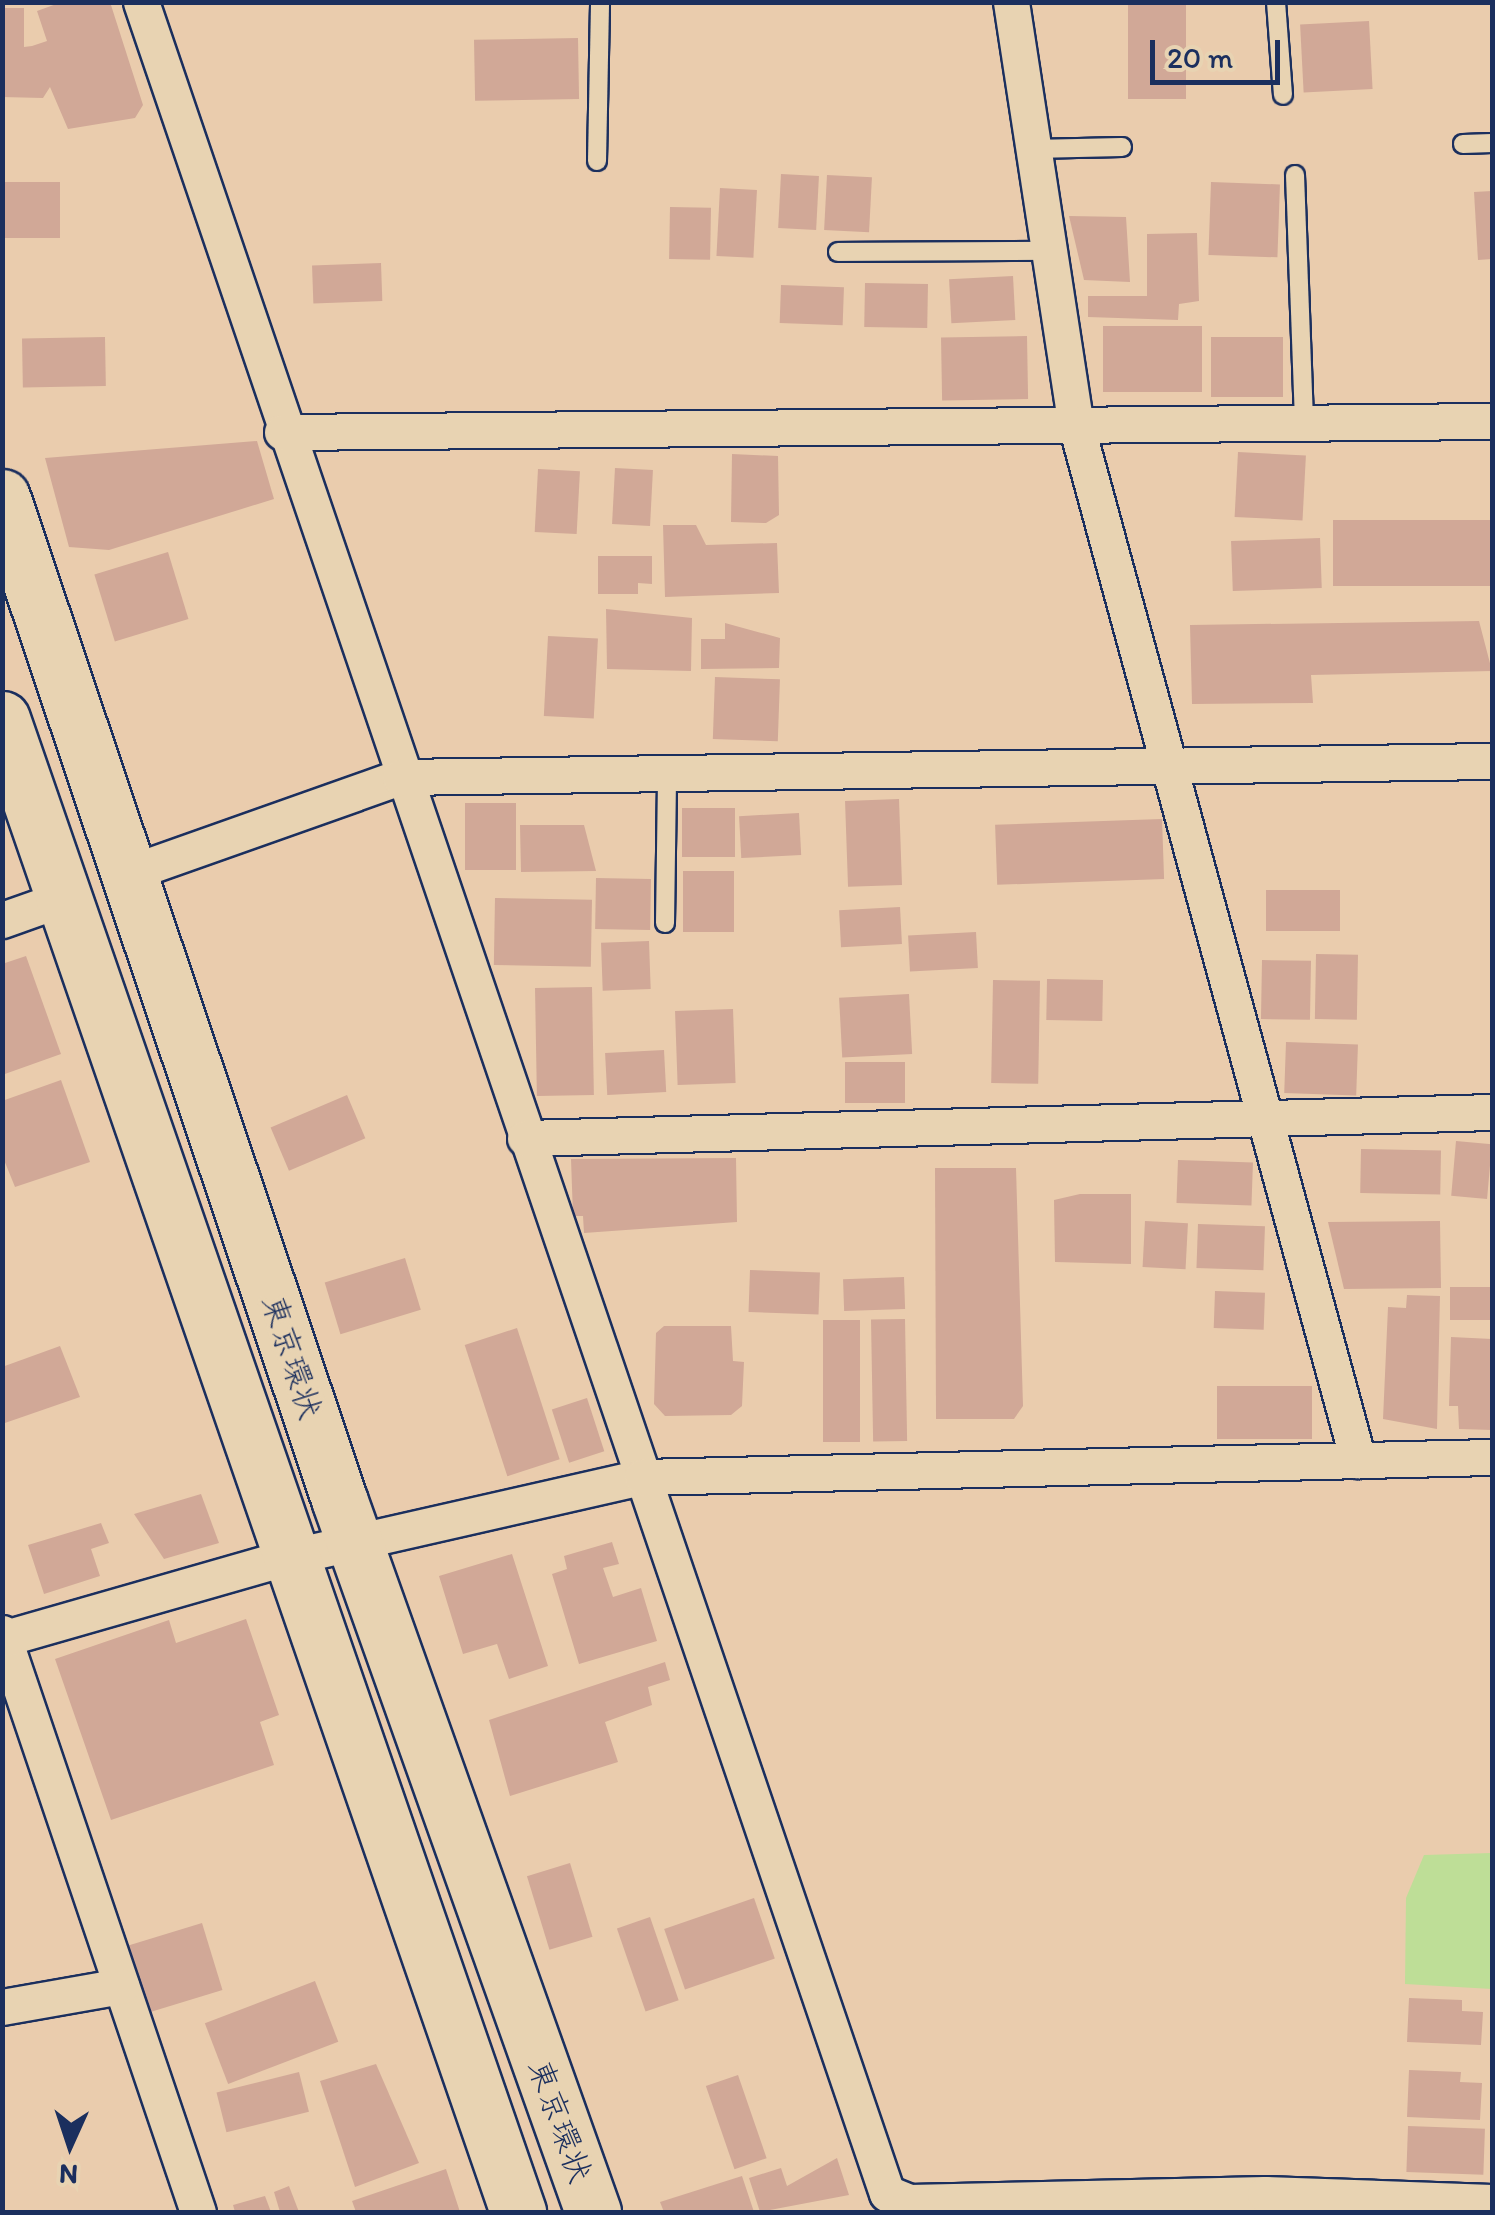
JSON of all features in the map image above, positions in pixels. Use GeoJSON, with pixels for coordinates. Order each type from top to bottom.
{"type":"FeatureCollection","features":[{"type":"Feature","properties":{"kind":"highway","name":"東京環状"},"geometry":{"type":"LineString","coordinates":[[2,497],[354,1542],[593,2212]]}},
{"type":"Feature","properties":{"kind":"highway"},"geometry":{"type":"LineString","coordinates":[[2,719],[285,1558],[518,2212]]}},
{"type":"Feature","properties":{"kind":"street"},"geometry":{"type":"LineString","coordinates":[[140,2],[282,432],[887,2192],[909,2202],[1265,2194],[1492,2202]]}},
{"type":"Feature","properties":{"kind":"street"},"geometry":{"type":"LineString","coordinates":[[1012,2],[1076,425],[1272,1117],[1358,1460]]}},
{"type":"Feature","properties":{"kind":"street"},"geometry":{"type":"LineString","coordinates":[[282,432],[1492,421]]}},
{"type":"Feature","properties":{"kind":"street"},"geometry":{"type":"LineString","coordinates":[[129,873],[400,777],[1492,762]]}},
{"type":"Feature","properties":{"kind":"street"},"geometry":{"type":"LineString","coordinates":[[2,920],[64,898]]}},
{"type":"Feature","properties":{"kind":"street"},"geometry":{"type":"LineString","coordinates":[[525,1138],[1492,1112]]}},
{"type":"Feature","properties":{"kind":"street"},"geometry":{"type":"LineString","coordinates":[[198,2212],[3,1637],[285,1558],[642,1476],[1492,1458]]}},
{"type":"Feature","properties":{"kind":"street"},"geometry":{"type":"LineString","coordinates":[[2,2007],[121,1986]]}},
{"type":"Feature","properties":{"kind":"lane"},"geometry":{"type":"LineString","coordinates":[[596,161],[600,2]]}},
{"type":"Feature","properties":{"kind":"lane"},"geometry":{"type":"LineString","coordinates":[[1276,2],[1283,95]]}},
{"type":"Feature","properties":{"kind":"lane"},"geometry":{"type":"LineString","coordinates":[[1463,144],[1492,143]]}},
{"type":"Feature","properties":{"kind":"lane"},"geometry":{"type":"LineString","coordinates":[[1034,149],[1122,147]]}},
{"type":"Feature","properties":{"kind":"lane"},"geometry":{"type":"LineString","coordinates":[[1295,175],[1304,422]]}},
{"type":"Feature","properties":{"kind":"lane"},"geometry":{"type":"LineString","coordinates":[[838,252],[1049,252]]}},
{"type":"Feature","properties":{"kind":"lane"},"geometry":{"type":"LineString","coordinates":[[666,923],[667,773]]}},
{"type":"Feature","properties":{"kind":"green space"},"geometry":{"type":"Polygon","coordinates":[[[1492,1853],[1492,1989],[1405,1984],[1406,1898],[1424,1855],[1492,1853]]]}},
{"type":"Feature","properties":{"kind":"building"},"geometry":{"type":"Polygon","coordinates":[[[62,2],[110,2],[143,105],[135,118],[68,129],[50,87],[43,98],[2,97],[2,8],[24,8],[24,47],[47,41],[37,11],[62,2]]]}},
{"type":"Feature","properties":{"kind":"building"},"geometry":{"type":"Polygon","coordinates":[[[1128,2],[1186,2],[1186,99],[1128,99],[1128,2]]]}},
{"type":"Feature","properties":{"kind":"building"},"geometry":{"type":"Polygon","coordinates":[[[1369,21],[1373,89],[1304,93],[1300,25],[1369,21]]]}},
{"type":"Feature","properties":{"kind":"building"},"geometry":{"type":"Polygon","coordinates":[[[578,38],[579,99],[475,101],[474,40],[578,38]]]}},
{"type":"Feature","properties":{"kind":"building"},"geometry":{"type":"Polygon","coordinates":[[[781,174],[819,176],[816,230],[778,228],[781,174]]]}},
{"type":"Feature","properties":{"kind":"building"},"geometry":{"type":"Polygon","coordinates":[[[827,175],[872,177],[869,232],[824,230],[827,175]]]}},
{"type":"Feature","properties":{"kind":"building"},"geometry":{"type":"Polygon","coordinates":[[[2,182],[60,182],[60,238],[2,238],[2,182]]]}},
{"type":"Feature","properties":{"kind":"building"},"geometry":{"type":"Polygon","coordinates":[[[1211,182],[1280,184],[1277,257],[1208,255],[1211,182]]]}},
{"type":"Feature","properties":{"kind":"building"},"geometry":{"type":"Polygon","coordinates":[[[720,188],[757,190],[753,258],[716,256],[720,188]]]}},
{"type":"Feature","properties":{"kind":"building"},"geometry":{"type":"Polygon","coordinates":[[[1492,191],[1492,259],[1478,260],[1474,192],[1492,191]]]}},
{"type":"Feature","properties":{"kind":"building"},"geometry":{"type":"Polygon","coordinates":[[[670,207],[711,208],[710,260],[669,259],[670,207]]]}},
{"type":"Feature","properties":{"kind":"building"},"geometry":{"type":"Polygon","coordinates":[[[1069,216],[1126,217],[1130,282],[1084,280],[1069,216]]]}},
{"type":"Feature","properties":{"kind":"building"},"geometry":{"type":"Polygon","coordinates":[[[1197,233],[1199,301],[1179,304],[1178,320],[1088,317],[1088,296],[1147,296],[1147,234],[1197,233]]]}},
{"type":"Feature","properties":{"kind":"building"},"geometry":{"type":"Polygon","coordinates":[[[381,263],[382,301],[313,303],[312,265],[381,263]]]}},
{"type":"Feature","properties":{"kind":"building"},"geometry":{"type":"Polygon","coordinates":[[[1013,276],[1015,320],[951,323],[949,279],[1013,276]]]}},
{"type":"Feature","properties":{"kind":"building"},"geometry":{"type":"Polygon","coordinates":[[[865,283],[928,284],[927,328],[864,327],[865,283]]]}},
{"type":"Feature","properties":{"kind":"building"},"geometry":{"type":"Polygon","coordinates":[[[781,285],[844,287],[843,325],[780,323],[781,285]]]}},
{"type":"Feature","properties":{"kind":"building"},"geometry":{"type":"Polygon","coordinates":[[[1103,326],[1202,326],[1202,392],[1103,392],[1103,326]]]}},
{"type":"Feature","properties":{"kind":"building"},"geometry":{"type":"Polygon","coordinates":[[[1027,336],[1028,399],[942,400],[941,338],[1027,336]]]}},
{"type":"Feature","properties":{"kind":"building"},"geometry":{"type":"Polygon","coordinates":[[[105,337],[106,386],[23,387],[22,338],[105,337]]]}},
{"type":"Feature","properties":{"kind":"building"},"geometry":{"type":"Polygon","coordinates":[[[1211,337],[1283,337],[1283,397],[1211,397],[1211,337]]]}},
{"type":"Feature","properties":{"kind":"building"},"geometry":{"type":"Polygon","coordinates":[[[257,441],[274,499],[109,550],[69,547],[45,458],[257,441]]]}},
{"type":"Feature","properties":{"kind":"building"},"geometry":{"type":"Polygon","coordinates":[[[1238,452],[1306,456],[1303,520],[1235,517],[1238,452]]]}},
{"type":"Feature","properties":{"kind":"building"},"geometry":{"type":"Polygon","coordinates":[[[732,454],[778,456],[779,515],[766,523],[731,522],[732,454]]]}},
{"type":"Feature","properties":{"kind":"building"},"geometry":{"type":"Polygon","coordinates":[[[615,468],[653,470],[650,526],[612,524],[615,468]]]}},
{"type":"Feature","properties":{"kind":"building"},"geometry":{"type":"Polygon","coordinates":[[[538,469],[580,471],[577,534],[535,532],[538,469]]]}},
{"type":"Feature","properties":{"kind":"building"},"geometry":{"type":"Polygon","coordinates":[[[1333,520],[1492,520],[1492,586],[1333,586],[1333,520]]]}},
{"type":"Feature","properties":{"kind":"building"},"geometry":{"type":"Polygon","coordinates":[[[663,525],[696,525],[706,545],[777,543],[779,593],[665,597],[663,525]]]}},
{"type":"Feature","properties":{"kind":"building"},"geometry":{"type":"Polygon","coordinates":[[[1320,538],[1322,588],[1233,591],[1231,541],[1320,538]]]}},
{"type":"Feature","properties":{"kind":"building"},"geometry":{"type":"Polygon","coordinates":[[[168,552],[188,619],[115,641],[94,575],[168,552]]]}},
{"type":"Feature","properties":{"kind":"building"},"geometry":{"type":"Polygon","coordinates":[[[598,556],[652,556],[652,584],[638,583],[638,594],[598,594],[598,556]]]}},
{"type":"Feature","properties":{"kind":"building"},"geometry":{"type":"Polygon","coordinates":[[[606,609],[692,618],[691,671],[607,669],[606,609]]]}},
{"type":"Feature","properties":{"kind":"building"},"geometry":{"type":"Polygon","coordinates":[[[1479,621],[1492,671],[1311,675],[1313,703],[1192,704],[1190,625],[1479,621]]]}},
{"type":"Feature","properties":{"kind":"building"},"geometry":{"type":"Polygon","coordinates":[[[725,623],[780,638],[779,668],[701,669],[701,639],[725,639],[725,623]]]}},
{"type":"Feature","properties":{"kind":"building"},"geometry":{"type":"Polygon","coordinates":[[[548,636],[598,639],[594,719],[544,716],[548,636]]]}},
{"type":"Feature","properties":{"kind":"building"},"geometry":{"type":"Polygon","coordinates":[[[715,677],[780,679],[778,741],[713,739],[715,677]]]}},
{"type":"Feature","properties":{"kind":"building"},"geometry":{"type":"Polygon","coordinates":[[[899,799],[902,885],[848,887],[845,801],[899,799]]]}},
{"type":"Feature","properties":{"kind":"building"},"geometry":{"type":"Polygon","coordinates":[[[465,803],[516,803],[516,870],[465,870],[465,803]]]}},
{"type":"Feature","properties":{"kind":"building"},"geometry":{"type":"Polygon","coordinates":[[[682,808],[735,808],[735,857],[682,857],[682,808]]]}},
{"type":"Feature","properties":{"kind":"building"},"geometry":{"type":"Polygon","coordinates":[[[799,813],[801,855],[741,858],[739,816],[799,813]]]}},
{"type":"Feature","properties":{"kind":"building"},"geometry":{"type":"Polygon","coordinates":[[[1162,819],[1164,879],[997,885],[995,825],[1162,819]]]}},
{"type":"Feature","properties":{"kind":"building"},"geometry":{"type":"Polygon","coordinates":[[[520,825],[584,825],[596,871],[521,872],[520,825]]]}},
{"type":"Feature","properties":{"kind":"building"},"geometry":{"type":"Polygon","coordinates":[[[683,871],[734,871],[734,932],[683,932],[683,871]]]}},
{"type":"Feature","properties":{"kind":"building"},"geometry":{"type":"Polygon","coordinates":[[[596,878],[651,879],[650,930],[595,929],[596,878]]]}},
{"type":"Feature","properties":{"kind":"building"},"geometry":{"type":"Polygon","coordinates":[[[1266,890],[1340,890],[1340,931],[1266,931],[1266,890]]]}},
{"type":"Feature","properties":{"kind":"building"},"geometry":{"type":"Polygon","coordinates":[[[495,898],[592,900],[591,967],[494,965],[495,898]]]}},
{"type":"Feature","properties":{"kind":"building"},"geometry":{"type":"Polygon","coordinates":[[[900,907],[902,944],[841,947],[839,910],[900,907]]]}},
{"type":"Feature","properties":{"kind":"building"},"geometry":{"type":"Polygon","coordinates":[[[976,932],[978,968],[910,972],[908,936],[976,932]]]}},
{"type":"Feature","properties":{"kind":"building"},"geometry":{"type":"Polygon","coordinates":[[[649,941],[651,989],[603,991],[601,943],[649,941]]]}},
{"type":"Feature","properties":{"kind":"building"},"geometry":{"type":"Polygon","coordinates":[[[1316,954],[1358,955],[1357,1020],[1315,1019],[1316,954]]]}},
{"type":"Feature","properties":{"kind":"building"},"geometry":{"type":"Polygon","coordinates":[[[26,956],[61,1054],[2,1075],[2,964],[26,956]]]}},
{"type":"Feature","properties":{"kind":"building"},"geometry":{"type":"Polygon","coordinates":[[[1262,960],[1311,961],[1310,1020],[1261,1019],[1262,960]]]}},
{"type":"Feature","properties":{"kind":"building"},"geometry":{"type":"Polygon","coordinates":[[[1047,979],[1103,980],[1102,1021],[1046,1020],[1047,979]]]}},
{"type":"Feature","properties":{"kind":"building"},"geometry":{"type":"Polygon","coordinates":[[[993,980],[1040,981],[1038,1084],[991,1083],[993,980]]]}},
{"type":"Feature","properties":{"kind":"building"},"geometry":{"type":"Polygon","coordinates":[[[592,987],[594,1095],[537,1096],[535,988],[592,987]]]}},
{"type":"Feature","properties":{"kind":"building"},"geometry":{"type":"Polygon","coordinates":[[[909,994],[912,1054],[842,1058],[839,998],[909,994]]]}},
{"type":"Feature","properties":{"kind":"building"},"geometry":{"type":"Polygon","coordinates":[[[733,1009],[736,1083],[678,1085],[675,1011],[733,1009]]]}},
{"type":"Feature","properties":{"kind":"building"},"geometry":{"type":"Polygon","coordinates":[[[1286,1042],[1358,1045],[1356,1095],[1284,1093],[1286,1042]]]}},
{"type":"Feature","properties":{"kind":"building"},"geometry":{"type":"Polygon","coordinates":[[[664,1050],[666,1092],[607,1095],[605,1053],[664,1050]]]}},
{"type":"Feature","properties":{"kind":"building"},"geometry":{"type":"Polygon","coordinates":[[[845,1062],[905,1062],[905,1103],[845,1103],[845,1062]]]}},
{"type":"Feature","properties":{"kind":"building"},"geometry":{"type":"Polygon","coordinates":[[[61,1080],[90,1162],[15,1187],[2,1155],[2,1101],[61,1080]]]}},
{"type":"Feature","properties":{"kind":"building"},"geometry":{"type":"Polygon","coordinates":[[[347,1095],[365,1138],[289,1171],[271,1127],[347,1095]]]}},
{"type":"Feature","properties":{"kind":"building"},"geometry":{"type":"Polygon","coordinates":[[[1456,1141],[1492,1144],[1487,1199],[1451,1196],[1456,1141]]]}},
{"type":"Feature","properties":{"kind":"building"},"geometry":{"type":"Polygon","coordinates":[[[1361,1149],[1441,1150],[1440,1194],[1360,1193],[1361,1149]]]}},
{"type":"Feature","properties":{"kind":"building"},"geometry":{"type":"Polygon","coordinates":[[[736,1158],[737,1222],[584,1233],[583,1216],[573,1216],[571,1159],[736,1158]]]}},
{"type":"Feature","properties":{"kind":"building"},"geometry":{"type":"Polygon","coordinates":[[[1178,1160],[1253,1163],[1251,1206],[1176,1203],[1178,1160]]]}},
{"type":"Feature","properties":{"kind":"building"},"geometry":{"type":"Polygon","coordinates":[[[935,1168],[1016,1168],[1023,1406],[1014,1419],[936,1419],[935,1168]]]}},
{"type":"Feature","properties":{"kind":"building"},"geometry":{"type":"Polygon","coordinates":[[[1080,1194],[1131,1194],[1131,1264],[1055,1262],[1054,1200],[1080,1194]]]}},
{"type":"Feature","properties":{"kind":"building"},"geometry":{"type":"Polygon","coordinates":[[[1145,1221],[1188,1223],[1186,1269],[1143,1267],[1145,1221]]]}},
{"type":"Feature","properties":{"kind":"building"},"geometry":{"type":"Polygon","coordinates":[[[1440,1221],[1441,1288],[1344,1289],[1328,1222],[1440,1221]]]}},
{"type":"Feature","properties":{"kind":"building"},"geometry":{"type":"Polygon","coordinates":[[[1198,1224],[1265,1226],[1263,1270],[1196,1268],[1198,1224]]]}},
{"type":"Feature","properties":{"kind":"building"},"geometry":{"type":"Polygon","coordinates":[[[405,1258],[421,1310],[340,1334],[325,1283],[405,1258]]]}},
{"type":"Feature","properties":{"kind":"building"},"geometry":{"type":"Polygon","coordinates":[[[750,1270],[820,1272],[818,1314],[749,1312],[750,1270]]]}},
{"type":"Feature","properties":{"kind":"building"},"geometry":{"type":"Polygon","coordinates":[[[904,1277],[905,1309],[844,1311],[843,1279],[904,1277]]]}},
{"type":"Feature","properties":{"kind":"building"},"geometry":{"type":"Polygon","coordinates":[[[1450,1287],[1492,1287],[1492,1320],[1450,1320],[1450,1287]]]}},
{"type":"Feature","properties":{"kind":"building"},"geometry":{"type":"Polygon","coordinates":[[[1215,1291],[1265,1293],[1264,1330],[1214,1328],[1215,1291]]]}},
{"type":"Feature","properties":{"kind":"building"},"geometry":{"type":"Polygon","coordinates":[[[1407,1295],[1440,1296],[1437,1429],[1383,1419],[1388,1307],[1406,1308],[1407,1295]]]}},
{"type":"Feature","properties":{"kind":"building"},"geometry":{"type":"Polygon","coordinates":[[[905,1319],[907,1441],[873,1442],[871,1320],[905,1319]]]}},
{"type":"Feature","properties":{"kind":"building"},"geometry":{"type":"Polygon","coordinates":[[[823,1320],[860,1320],[860,1442],[823,1442],[823,1320]]]}},
{"type":"Feature","properties":{"kind":"building"},"geometry":{"type":"Polygon","coordinates":[[[664,1326],[731,1326],[733,1361],[744,1362],[742,1406],[731,1415],[665,1416],[654,1404],[656,1333],[664,1326]]]}},
{"type":"Feature","properties":{"kind":"building"},"geometry":{"type":"Polygon","coordinates":[[[517,1328],[560,1459],[507,1476],[465,1345],[517,1328]]]}},
{"type":"Feature","properties":{"kind":"building"},"geometry":{"type":"Polygon","coordinates":[[[1451,1337],[1492,1339],[1492,1430],[1459,1429],[1458,1406],[1449,1406],[1451,1337]]]}},
{"type":"Feature","properties":{"kind":"building"},"geometry":{"type":"Polygon","coordinates":[[[60,1346],[80,1397],[2,1424],[2,1367],[60,1346]]]}},
{"type":"Feature","properties":{"kind":"building"},"geometry":{"type":"Polygon","coordinates":[[[1217,1386],[1312,1386],[1312,1439],[1217,1439],[1217,1386]]]}},
{"type":"Feature","properties":{"kind":"building"},"geometry":{"type":"Polygon","coordinates":[[[587,1398],[604,1451],[569,1463],[552,1409],[587,1398]]]}},
{"type":"Feature","properties":{"kind":"building"},"geometry":{"type":"Polygon","coordinates":[[[201,1494],[219,1543],[164,1559],[134,1514],[201,1494]]]}},
{"type":"Feature","properties":{"kind":"building"},"geometry":{"type":"Polygon","coordinates":[[[101,1523],[109,1543],[91,1549],[100,1576],[44,1594],[28,1545],[101,1523]]]}},
{"type":"Feature","properties":{"kind":"building"},"geometry":{"type":"Polygon","coordinates":[[[612,1542],[619,1564],[603,1568],[613,1597],[641,1588],[657,1641],[579,1664],[552,1574],[567,1569],[564,1556],[612,1542]]]}},
{"type":"Feature","properties":{"kind":"building"},"geometry":{"type":"Polygon","coordinates":[[[512,1554],[548,1666],[509,1679],[497,1644],[463,1654],[439,1576],[512,1554]]]}},
{"type":"Feature","properties":{"kind":"building"},"geometry":{"type":"Polygon","coordinates":[[[246,1619],[279,1715],[260,1722],[274,1765],[111,1820],[55,1659],[169,1620],[176,1643],[246,1619]]]}},
{"type":"Feature","properties":{"kind":"building"},"geometry":{"type":"Polygon","coordinates":[[[665,1662],[670,1680],[648,1687],[652,1705],[605,1722],[618,1762],[510,1796],[489,1720],[665,1662]]]}},
{"type":"Feature","properties":{"kind":"building"},"geometry":{"type":"Polygon","coordinates":[[[570,1863],[593,1937],[549,1950],[527,1876],[570,1863]]]}},
{"type":"Feature","properties":{"kind":"building"},"geometry":{"type":"Polygon","coordinates":[[[754,1898],[775,1959],[685,1989],[664,1929],[754,1898]]]}},
{"type":"Feature","properties":{"kind":"building"},"geometry":{"type":"Polygon","coordinates":[[[650,1917],[679,2000],[646,2012],[617,1928],[650,1917]]]}},
{"type":"Feature","properties":{"kind":"building"},"geometry":{"type":"Polygon","coordinates":[[[202,1923],[222,1990],[149,2012],[128,1946],[202,1923]]]}},
{"type":"Feature","properties":{"kind":"building"},"geometry":{"type":"Polygon","coordinates":[[[315,1981],[338,2042],[228,2084],[205,2023],[315,1981]]]}},
{"type":"Feature","properties":{"kind":"building"},"geometry":{"type":"Polygon","coordinates":[[[1409,1998],[1462,2000],[1462,2011],[1483,2012],[1481,2045],[1407,2042],[1409,1998]]]}},
{"type":"Feature","properties":{"kind":"building"},"geometry":{"type":"Polygon","coordinates":[[[376,2064],[419,2163],[355,2187],[320,2081],[376,2064]]]}},
{"type":"Feature","properties":{"kind":"building"},"geometry":{"type":"Polygon","coordinates":[[[1409,2070],[1461,2072],[1460,2082],[1482,2083],[1480,2120],[1407,2117],[1409,2070]]]}},
{"type":"Feature","properties":{"kind":"building"},"geometry":{"type":"Polygon","coordinates":[[[299,2072],[309,2112],[226,2132],[217,2093],[299,2072]]]}},
{"type":"Feature","properties":{"kind":"building"},"geometry":{"type":"Polygon","coordinates":[[[738,2075],[767,2158],[735,2169],[706,2086],[738,2075]]]}},
{"type":"Feature","properties":{"kind":"building"},"geometry":{"type":"Polygon","coordinates":[[[1408,2126],[1485,2129],[1483,2175],[1406,2172],[1408,2126]]]}},
{"type":"Feature","properties":{"kind":"building"},"geometry":{"type":"Polygon","coordinates":[[[837,2158],[849,2195],[760,2212],[749,2178],[781,2168],[787,2186],[837,2158]]]}},
{"type":"Feature","properties":{"kind":"building"},"geometry":{"type":"Polygon","coordinates":[[[446,2169],[460,2212],[356,2212],[352,2201],[446,2169]]]}},
{"type":"Feature","properties":{"kind":"building"},"geometry":{"type":"Polygon","coordinates":[[[742,2176],[754,2212],[664,2212],[660,2202],[742,2176]]]}},
{"type":"Feature","properties":{"kind":"building"},"geometry":{"type":"Polygon","coordinates":[[[289,2186],[299,2212],[280,2212],[274,2192],[289,2186]]]}},
{"type":"Feature","properties":{"kind":"building"},"geometry":{"type":"Polygon","coordinates":[[[265,2196],[271,2212],[235,2212],[233,2205],[265,2196]]]}}]}
